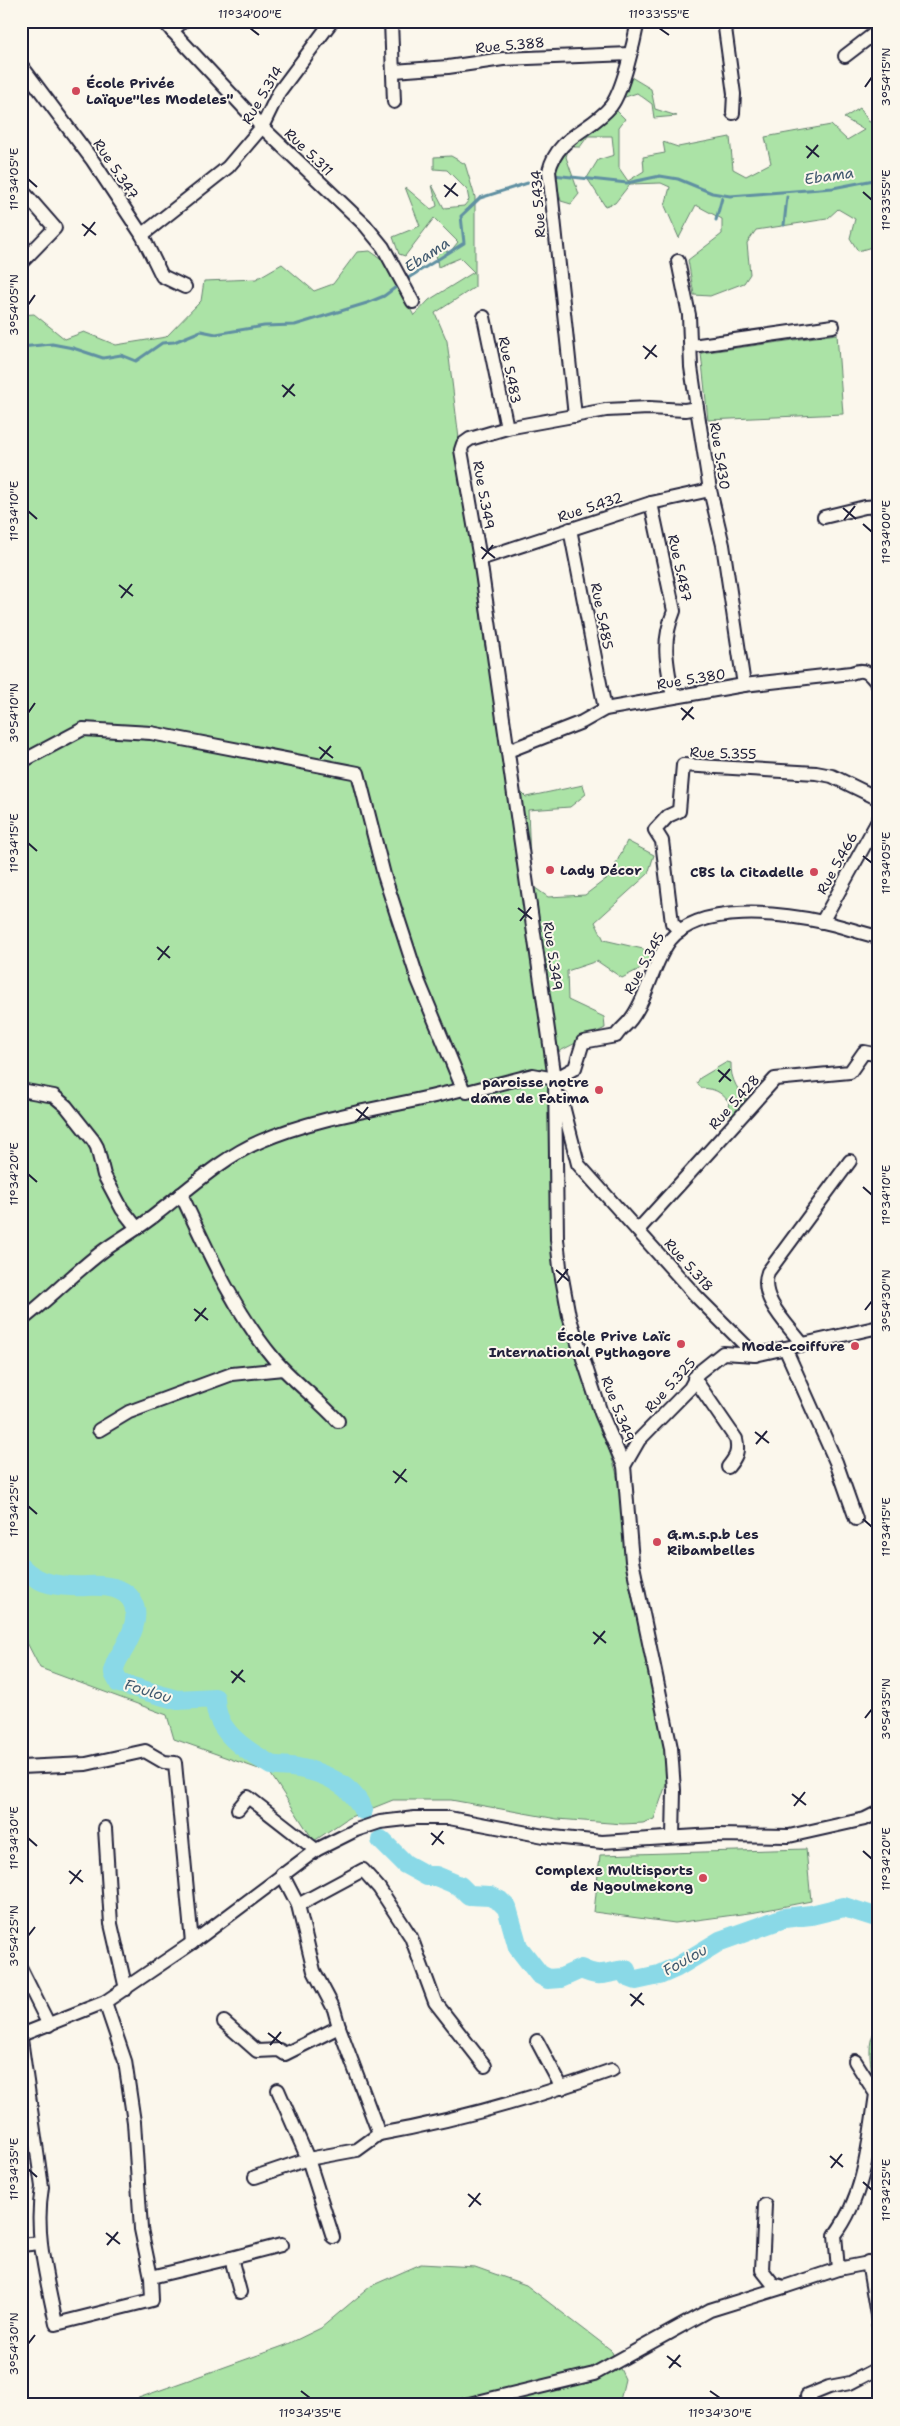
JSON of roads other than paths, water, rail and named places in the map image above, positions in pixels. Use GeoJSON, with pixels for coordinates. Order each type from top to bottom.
{"type":"FeatureCollection","features":[{"type":"Feature","properties":{"kind":"street"},"geometry":{"type":"LineString","coordinates":[[168,26],[183,21]]}},
{"type":"Feature","properties":{"kind":"street","name":"Rue 5.314"},"geometry":{"type":"LineString","coordinates":[[142,235],[228,167],[262,127],[278,92],[332,21]]}},
{"type":"Feature","properties":{"kind":"street"},"geometry":{"type":"LineString","coordinates":[[391,21],[394,102]]}},
{"type":"Feature","properties":{"kind":"street","name":"Rue 5.434"},"geometry":{"type":"LineString","coordinates":[[575,416],[549,174],[557,150],[602,115],[612,104],[630,54],[638,21]]}},
{"type":"Feature","properties":{"kind":"street"},"geometry":{"type":"LineString","coordinates":[[724,21],[734,94],[733,113]]}},
{"type":"Feature","properties":{"kind":"street","name":"Rue 5.311"},"geometry":{"type":"LineString","coordinates":[[168,26],[262,127],[365,225],[383,247],[413,302]]}},
{"type":"Feature","properties":{"kind":"street"},"geometry":{"type":"LineString","coordinates":[[845,56],[879,30]]}},
{"type":"Feature","properties":{"kind":"street","name":"Rue 5.388"},"geometry":{"type":"LineString","coordinates":[[394,71],[448,67],[503,59],[630,54]]}},
{"type":"Feature","properties":{"kind":"street","name":"Rue 5.347"},"geometry":{"type":"LineString","coordinates":[[21,65],[87,153],[142,235],[162,276],[185,287]]}},
{"type":"Feature","properties":{"kind":"street"},"geometry":{"type":"LineString","coordinates":[[21,189],[58,232],[21,264]]}},
{"type":"Feature","properties":{"kind":"street"},"geometry":{"type":"LineString","coordinates":[[678,261],[689,315],[692,346],[691,367],[697,408]]}},
{"type":"Feature","properties":{"kind":"street","name":"Rue 5.483"},"geometry":{"type":"LineString","coordinates":[[484,317],[507,428]]}},
{"type":"Feature","properties":{"kind":"street"},"geometry":{"type":"LineString","coordinates":[[692,346],[832,326]]}},
{"type":"Feature","properties":{"kind":"street","name":"Rue 5.430"},"geometry":{"type":"LineString","coordinates":[[463,444],[470,439],[507,428],[606,410],[649,408],[685,410],[697,408],[710,490],[723,545],[744,685]]}},
{"type":"Feature","properties":{"kind":"street","name":"Rue 5.349"},"geometry":{"type":"LineString","coordinates":[[463,444],[461,450],[480,559],[555,1078],[557,1239],[569,1316],[601,1413],[624,1466],[632,1561],[671,1748],[674,1790],[673,1837]]}},
{"type":"Feature","properties":{"kind":"street","name":"Rue 5.432"},"geometry":{"type":"LineString","coordinates":[[480,559],[570,529],[584,527],[652,503],[710,490]]}},
{"type":"Feature","properties":{"kind":"street","name":"Rue 5.487"},"geometry":{"type":"LineString","coordinates":[[652,503],[674,611],[667,628],[664,644],[673,697]]}},
{"type":"Feature","properties":{"kind":"street"},"geometry":{"type":"LineString","coordinates":[[824,517],[866,507],[879,506]]}},
{"type":"Feature","properties":{"kind":"street","name":"Rue 5.485"},"geometry":{"type":"LineString","coordinates":[[570,529],[605,709]]}},
{"type":"Feature","properties":{"kind":"street","name":"Rue 5.380"},"geometry":{"type":"LineString","coordinates":[[508,751],[573,726],[605,709],[673,697],[744,685],[851,673],[862,669],[867,671],[879,686]]}},
{"type":"Feature","properties":{"kind":"street"},"geometry":{"type":"LineString","coordinates":[[21,762],[83,729],[151,733],[358,773],[384,875],[418,980],[463,1090]]}},
{"type":"Feature","properties":{"kind":"street","name":"Rue 5.355"},"geometry":{"type":"LineString","coordinates":[[680,931],[672,923],[662,842],[655,830],[668,816],[679,810],[683,765],[816,773],[832,776],[879,799]]}},
{"type":"Feature","properties":{"kind":"street","name":"Rue 5.466"},"geometry":{"type":"LineString","coordinates":[[822,922],[879,819]]}},
{"type":"Feature","properties":{"kind":"street","name":"Rue 5.345"},"geometry":{"type":"LineString","coordinates":[[555,1078],[575,1068],[583,1042],[616,1036],[631,1020],[670,941],[690,924],[718,915],[747,913],[822,922],[879,938]]}},
{"type":"Feature","properties":{"kind":"street","name":"Rue 5.428"},"geometry":{"type":"LineString","coordinates":[[638,1230],[775,1079],[850,1072],[864,1052],[879,1055]]}},
{"type":"Feature","properties":{"kind":"street"},"geometry":{"type":"LineString","coordinates":[[22,1320],[102,1252],[138,1228],[198,1179],[251,1146],[288,1130],[463,1090],[467,1092],[533,1075],[555,1078]]}},
{"type":"Feature","properties":{"kind":"street","name":"Rue 5.318"},"geometry":{"type":"LineString","coordinates":[[555,1078],[578,1164],[697,1297],[755,1355]]}},
{"type":"Feature","properties":{"kind":"street"},"geometry":{"type":"LineString","coordinates":[[21,1090],[54,1096],[66,1106],[93,1140],[97,1147],[104,1175],[122,1210],[138,1228]]}},
{"type":"Feature","properties":{"kind":"street"},"geometry":{"type":"LineString","coordinates":[[803,1345],[772,1303],[764,1282],[768,1272],[850,1161]]}},
{"type":"Feature","properties":{"kind":"street"},"geometry":{"type":"LineString","coordinates":[[181,1194],[216,1270],[233,1300],[283,1369],[338,1421]]}},
{"type":"Feature","properties":{"kind":"street"},"geometry":{"type":"LineString","coordinates":[[755,1355],[879,1327]]}},
{"type":"Feature","properties":{"kind":"street"},"geometry":{"type":"LineString","coordinates":[[785,1348],[836,1462],[856,1519]]}},
{"type":"Feature","properties":{"kind":"street","name":"Rue 5.325"},"geometry":{"type":"LineString","coordinates":[[624,1466],[639,1440],[690,1388],[694,1378],[723,1352],[755,1355]]}},
{"type":"Feature","properties":{"kind":"street"},"geometry":{"type":"LineString","coordinates":[[98,1430],[129,1412],[232,1374],[283,1369]]}},
{"type":"Feature","properties":{"kind":"street"},"geometry":{"type":"LineString","coordinates":[[694,1378],[736,1439],[737,1456],[728,1467]]}},
{"type":"Feature","properties":{"kind":"street"},"geometry":{"type":"LineString","coordinates":[[21,1767],[86,1764],[145,1751],[164,1762],[175,1763],[192,1944]]}},
{"type":"Feature","properties":{"kind":"street"},"geometry":{"type":"LineString","coordinates":[[238,1809],[248,1797],[316,1850]]}},
{"type":"Feature","properties":{"kind":"street"},"geometry":{"type":"LineString","coordinates":[[105,2002],[125,2062],[134,2122],[141,2229],[151,2277],[152,2300],[56,2324],[40,2243],[39,2206],[42,2187],[21,2037],[105,2002],[126,1989],[192,1944],[316,1850],[356,1830],[380,1822],[415,1818],[449,1818],[544,1836],[602,1842],[714,1835],[789,1836],[865,1819],[879,1812]]}},
{"type":"Feature","properties":{"kind":"street"},"geometry":{"type":"LineString","coordinates":[[105,1828],[111,1924],[126,1989]]}},
{"type":"Feature","properties":{"kind":"street"},"geometry":{"type":"LineString","coordinates":[[298,1905],[363,1870],[379,1888],[411,1937],[435,2002],[485,2066]]}},
{"type":"Feature","properties":{"kind":"street"},"geometry":{"type":"LineString","coordinates":[[282,1874],[298,1905],[314,1971],[334,2010],[379,2134]]}},
{"type":"Feature","properties":{"kind":"street"},"geometry":{"type":"LineString","coordinates":[[21,1969],[49,2025]]}},
{"type":"Feature","properties":{"kind":"street"},"geometry":{"type":"LineString","coordinates":[[224,2022],[257,2051],[279,2050],[285,2054],[339,2027]]}},
{"type":"Feature","properties":{"kind":"street"},"geometry":{"type":"LineString","coordinates":[[536,2041],[562,2088]]}},
{"type":"Feature","properties":{"kind":"street"},"geometry":{"type":"LineString","coordinates":[[838,2269],[835,2235],[847,2220],[864,2172],[876,2094],[855,2061]]}},
{"type":"Feature","properties":{"kind":"street"},"geometry":{"type":"LineString","coordinates":[[255,2176],[308,2159],[357,2150],[379,2134],[420,2127],[562,2088],[612,2070]]}},
{"type":"Feature","properties":{"kind":"street"},"geometry":{"type":"LineString","coordinates":[[278,2090],[308,2159],[333,2236]]}},
{"type":"Feature","properties":{"kind":"street"},"geometry":{"type":"LineString","coordinates":[[765,2205],[762,2270],[774,2284],[784,2287]]}},
{"type":"Feature","properties":{"kind":"street"},"geometry":{"type":"LineString","coordinates":[[21,2245],[40,2243]]}},
{"type":"Feature","properties":{"kind":"street"},"geometry":{"type":"LineString","coordinates":[[151,2277],[281,2245]]}},
{"type":"Feature","properties":{"kind":"street"},"geometry":{"type":"LineString","coordinates":[[231,2258],[240,2292]]}},
{"type":"Feature","properties":{"kind":"street"},"geometry":{"type":"LineString","coordinates":[[465,2405],[594,2374],[710,2310],[838,2269],[873,2262],[879,2327]]}},
{"type":"Feature","properties":{"kind":"street"},"geometry":{"type":"LineString","coordinates":[[807,2396],[850,2382],[879,2368]]}},
{"type":"Feature","properties":{"kind":"waterway","name":"Ebama"},"geometry":{"type":"LineString","coordinates":[[553,175],[627,183],[660,176],[678,179],[712,193],[730,196],[833,188],[879,179]]}},
{"type":"Feature","properties":{"kind":"waterway","name":"Ebama"},"geometry":{"type":"LineString","coordinates":[[405,280],[464,243],[461,216],[480,198],[547,177]]}},
{"type":"Feature","properties":{"kind":"waterway"},"geometry":{"type":"LineString","coordinates":[[784,225],[787,197]]}},
{"type":"Feature","properties":{"kind":"waterway"},"geometry":{"type":"LineString","coordinates":[[716,220],[722,198]]}},
{"type":"Feature","properties":{"kind":"waterway","name":"Ebama"},"geometry":{"type":"LineString","coordinates":[[21,347],[52,344],[73,348],[103,358],[121,355],[136,361],[162,343],[174,342],[201,331],[216,334],[264,326],[295,325],[367,303],[384,296],[400,284]]}},
{"type":"Feature","properties":{"kind":"waterway","name":"Foulou"},"geometry":{"type":"LineString","coordinates":[[21,1567],[44,1582],[69,1586],[103,1586],[125,1593],[135,1608],[135,1619],[126,1645],[115,1665],[114,1673],[119,1683],[177,1700],[215,1698],[218,1717],[234,1740],[271,1765],[295,1767],[327,1776],[352,1793],[363,1810]]}},
{"type":"Feature","properties":{"kind":"waterway","name":"Foulou"},"geometry":{"type":"LineString","coordinates":[[381,1840],[405,1864],[427,1876],[436,1876],[460,1886],[469,1895],[490,1896],[500,1901],[507,1908],[518,1947],[539,1974],[548,1979],[561,1978],[581,1969],[594,1974],[626,1970],[628,1977],[636,1980],[659,1975],[677,1967],[720,1941],[784,1918],[811,1915],[844,1907],[879,1918]]}},
{"type":"Feature","properties":{"kind":"place","name":"École Privée Laïque\"les Modeles\""},"geometry":{"type":"Point","coordinates":[76,91]}},
{"type":"Feature","properties":{"kind":"place","name":"Lady Décor"},"geometry":{"type":"Point","coordinates":[550,870]}},
{"type":"Feature","properties":{"kind":"place","name":"CBS la Citadelle"},"geometry":{"type":"Point","coordinates":[814,872]}},
{"type":"Feature","properties":{"kind":"place","name":"paroisse notre dame de Fatima"},"geometry":{"type":"Point","coordinates":[599,1090]}},
{"type":"Feature","properties":{"kind":"place","name":"École Prive Laïc International Pythagore"},"geometry":{"type":"Point","coordinates":[681,1344]}},
{"type":"Feature","properties":{"kind":"place","name":"Mode-coiffure"},"geometry":{"type":"Point","coordinates":[855,1346]}},
{"type":"Feature","properties":{"kind":"place","name":"G.m.s.p.b Les Ribambelles"},"geometry":{"type":"Point","coordinates":[657,1542]}},
{"type":"Feature","properties":{"kind":"place","name":"Complexe Multisports de Ngoulmekong"},"geometry":{"type":"Point","coordinates":[703,1878]}}]}
